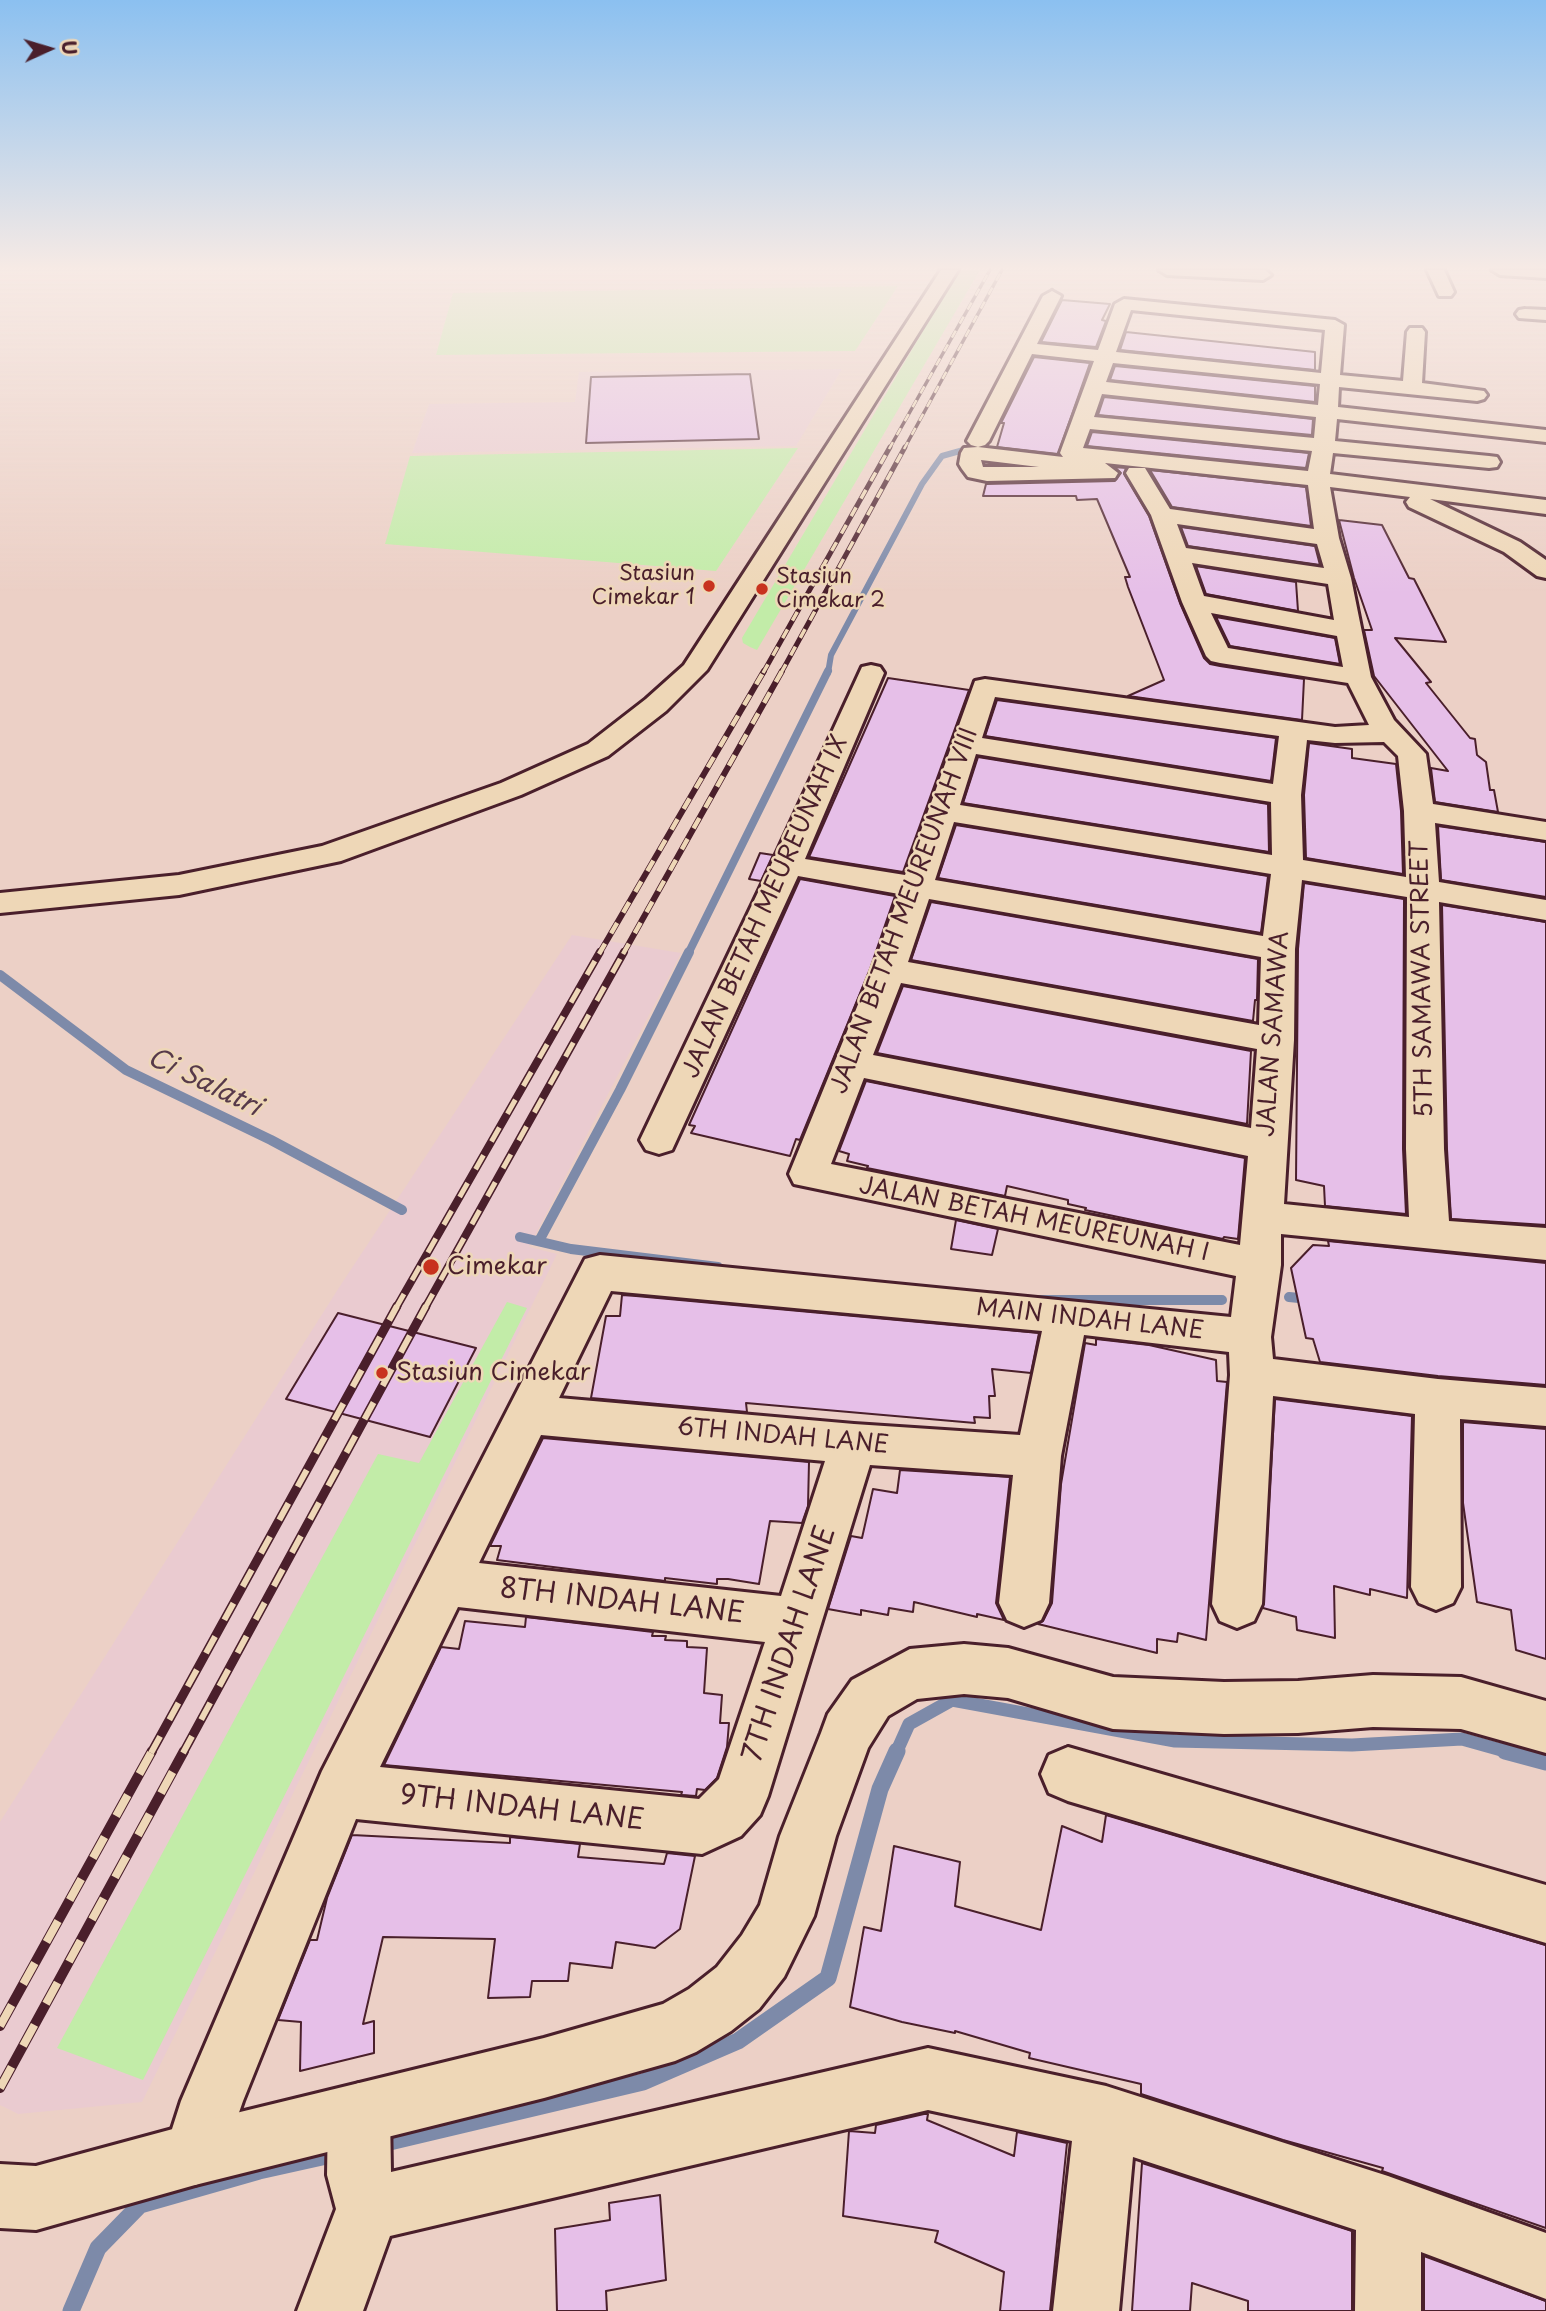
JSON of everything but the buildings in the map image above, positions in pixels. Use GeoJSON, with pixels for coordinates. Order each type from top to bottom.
{"type":"FeatureCollection","features":[{"type":"Feature","properties":{"kind":"street"},"geometry":{"type":"LineString","coordinates":[[0,903],[179,885],[330,854],[511,789],[598,750],[656,705],[694,670],[867,378]]}},
{"type":"Feature","properties":{"kind":"street"},"geometry":{"type":"LineString","coordinates":[[0,884],[44,883],[186,869],[327,840],[500,777],[580,742],[634,702],[672,668],[875,378]]}},
{"type":"Feature","properties":{"kind":"street"},"geometry":{"type":"LineString","coordinates":[[1011,378],[975,447],[970,464],[972,470],[987,474],[1137,472],[1320,484],[1413,501],[1501,542],[1546,571]]}},
{"type":"Feature","properties":{"kind":"street"},"geometry":{"type":"LineString","coordinates":[[1097,378],[1071,453],[1320,484],[1546,507]]}},
{"type":"Feature","properties":{"kind":"street"},"geometry":{"type":"LineString","coordinates":[[1310,378],[1477,395]]}},
{"type":"Feature","properties":{"kind":"street"},"geometry":{"type":"LineString","coordinates":[[1412,388],[1413,378]]}},
{"type":"Feature","properties":{"kind":"street"},"geometry":{"type":"LineString","coordinates":[[1330,380],[1320,484],[1327,538],[1339,578],[1358,677],[1371,705],[1391,733]]}},
{"type":"Feature","properties":{"kind":"street"},"geometry":{"type":"LineString","coordinates":[[1094,387],[1546,436]]}},
{"type":"Feature","properties":{"kind":"street"},"geometry":{"type":"LineString","coordinates":[[1082,422],[1489,462]]}},
{"type":"Feature","properties":{"kind":"street"},"geometry":{"type":"LineString","coordinates":[[1486,429],[1501,542]]}},
{"type":"Feature","properties":{"kind":"street"},"geometry":{"type":"LineString","coordinates":[[1137,472],[1162,515],[1194,602],[1220,655],[1358,677]]}},
{"type":"Feature","properties":{"kind":"street"},"geometry":{"type":"LineString","coordinates":[[1162,515],[1327,538]]}},
{"type":"Feature","properties":{"kind":"street"},"geometry":{"type":"LineString","coordinates":[[1501,542],[1546,552]]}},
{"type":"Feature","properties":{"kind":"street"},"geometry":{"type":"LineString","coordinates":[[1178,554],[1339,578]]}},
{"type":"Feature","properties":{"kind":"street"},"geometry":{"type":"LineString","coordinates":[[1194,602],[1348,630]]}},
{"type":"Feature","properties":{"kind":"street","name":"JALAN BETAH MEUREUNAH IX"},"geometry":{"type":"LineString","coordinates":[[659,1140],[787,865],[871,673]]}},
{"type":"Feature","properties":{"kind":"street","name":"JALAN BETAH MEUREUNAH VIII"},"geometry":{"type":"LineString","coordinates":[[808,1174],[889,970],[985,687],[1294,730]]}},
{"type":"Feature","properties":{"kind":"street"},"geometry":{"type":"LineString","coordinates":[[1294,730],[1335,735],[1391,733]]}},
{"type":"Feature","properties":{"kind":"street","name":"JALAN SAMAWA"},"geometry":{"type":"LineString","coordinates":[[1237,1604],[1251,1356],[1263,1217],[1264,1146],[1276,1040],[1278,949],[1288,867],[1286,794],[1294,730]]}},
{"type":"Feature","properties":{"kind":"street","name":"5TH SAMAWA STREET"},"geometry":{"type":"LineString","coordinates":[[1391,733],[1412,754],[1419,811],[1423,890],[1425,1149],[1430,1235]]}},
{"type":"Feature","properties":{"kind":"street"},"geometry":{"type":"LineString","coordinates":[[965,744],[1286,794]]}},
{"type":"Feature","properties":{"kind":"street"},"geometry":{"type":"LineString","coordinates":[[944,811],[1546,910]]}},
{"type":"Feature","properties":{"kind":"street"},"geometry":{"type":"LineString","coordinates":[[1419,811],[1546,831]]}},
{"type":"Feature","properties":{"kind":"street"},"geometry":{"type":"LineString","coordinates":[[787,865],[1278,949]]}},
{"type":"Feature","properties":{"kind":"street"},"geometry":{"type":"LineString","coordinates":[[889,970],[1276,1040]]}},
{"type":"Feature","properties":{"kind":"street"},"geometry":{"type":"LineString","coordinates":[[852,1063],[1264,1146]]}},
{"type":"Feature","properties":{"kind":"street","name":"JALAN BETAH MEUREUNAH I"},"geometry":{"type":"LineString","coordinates":[[808,1174],[1258,1275]]}},
{"type":"Feature","properties":{"kind":"street"},"geometry":{"type":"LineString","coordinates":[[1263,1217],[1546,1244]]}},
{"type":"Feature","properties":{"kind":"street","name":"MAIN INDAH LANE"},"geometry":{"type":"LineString","coordinates":[[529,1415],[599,1272],[1066,1317],[1438,1398],[1546,1407]]}},
{"type":"Feature","properties":{"kind":"street"},"geometry":{"type":"LineString","coordinates":[[1024,1603],[1038,1456],[1066,1317]]}},
{"type":"Feature","properties":{"kind":"street"},"geometry":{"type":"LineString","coordinates":[[1436,1587],[1438,1398]]}},
{"type":"Feature","properties":{"kind":"street"},"geometry":{"type":"LineString","coordinates":[[195,2154],[212,2101],[341,1790],[529,1415]]}},
{"type":"Feature","properties":{"kind":"street","name":"6TH INDAH LANE"},"geometry":{"type":"LineString","coordinates":[[529,1415],[855,1444],[1038,1456]]}},
{"type":"Feature","properties":{"kind":"street","name":"7TH INDAH LANE"},"geometry":{"type":"LineString","coordinates":[[702,1827],[722,1816],[741,1796],[855,1444]]}},
{"type":"Feature","properties":{"kind":"street","name":"8TH INDAH LANE"},"geometry":{"type":"LineString","coordinates":[[446,1582],[799,1622]]}},
{"type":"Feature","properties":{"kind":"street"},"geometry":{"type":"LineString","coordinates":[[361,2153],[544,2068],[675,2031],[710,2010],[738,1988],[763,1956],[785,1916],[808,1836],[847,1733],[870,1698],[910,1674],[964,1669],[1008,1673],[1114,1703],[1224,1708],[1298,1707],[1373,1701],[1461,1703],[1546,1727]]}},
{"type":"Feature","properties":{"kind":"street"},"geometry":{"type":"LineString","coordinates":[[1068,1774],[1546,1914]]}},
{"type":"Feature","properties":{"kind":"street","name":"9TH INDAH LANE"},"geometry":{"type":"LineString","coordinates":[[341,1790],[702,1827]]}},
{"type":"Feature","properties":{"kind":"street"},"geometry":{"type":"LineString","coordinates":[[0,2196],[36,2198],[195,2154],[361,2153],[928,2078],[1106,2117],[1388,2208],[1546,2266]]}},
{"type":"Feature","properties":{"kind":"street"},"geometry":{"type":"LineString","coordinates":[[1086,2311],[1106,2117]]}},
{"type":"Feature","properties":{"kind":"street"},"geometry":{"type":"LineString","coordinates":[[330,2311],[361,2153]]}},
{"type":"Feature","properties":{"kind":"street"},"geometry":{"type":"LineString","coordinates":[[1388,2208],[1388,2311]]}},
{"type":"Feature","properties":{"kind":"shaded area"},"geometry":{"type":"Polygon","coordinates":[[[578,378],[837,378],[796,446],[412,453],[429,404],[575,402],[578,378]]]}},
{"type":"Feature","properties":{"kind":"shaded area"},"geometry":{"type":"Polygon","coordinates":[[[572,935],[681,953],[529,1247],[557,1254],[142,2102],[18,2114],[0,2105],[0,1822],[340,1286],[572,935]]]}},
{"type":"Feature","properties":{"kind":"green space"},"geometry":{"type":"Polygon","coordinates":[[[895,378],[917,378],[757,650],[743,643],[742,638],[895,378]]]}},
{"type":"Feature","properties":{"kind":"green space"},"geometry":{"type":"Polygon","coordinates":[[[798,448],[716,571],[385,544],[410,456],[798,448]]]}},
{"type":"Feature","properties":{"kind":"green space"},"geometry":{"type":"Polygon","coordinates":[[[507,1302],[527,1308],[143,2080],[57,2048],[378,1454],[419,1463],[507,1302]]]}},
{"type":"Feature","properties":{"kind":"waterway"},"geometry":{"type":"LineString","coordinates":[[828,673],[831,655],[922,484],[942,456],[967,449]]}},
{"type":"Feature","properties":{"kind":"waterway"},"geometry":{"type":"LineString","coordinates":[[1092,462],[1120,465]]}},
{"type":"Feature","properties":{"kind":"waterway"},"geometry":{"type":"LineString","coordinates":[[1150,469],[1256,479]]}},
{"type":"Feature","properties":{"kind":"waterway"},"geometry":{"type":"LineString","coordinates":[[688,954],[828,671]]}},
{"type":"Feature","properties":{"kind":"waterway"},"geometry":{"type":"LineString","coordinates":[[539,1241],[620,1090],[688,954]]}},
{"type":"Feature","properties":{"kind":"waterway","name":"Ci Salatri"},"geometry":{"type":"LineString","coordinates":[[0,975],[126,1070],[271,1140],[402,1210]]}},
{"type":"Feature","properties":{"kind":"waterway"},"geometry":{"type":"LineString","coordinates":[[520,1237],[571,1249],[718,1267]]}},
{"type":"Feature","properties":{"kind":"waterway"},"geometry":{"type":"LineString","coordinates":[[1289,1297],[1309,1299]]}},
{"type":"Feature","properties":{"kind":"waterway"},"geometry":{"type":"LineString","coordinates":[[1040,1300],[1222,1300]]}},
{"type":"Feature","properties":{"kind":"waterway"},"geometry":{"type":"LineString","coordinates":[[896,1753],[909,1724],[952,1700],[1175,1741],[1352,1745],[1462,1739],[1512,1753]]}},
{"type":"Feature","properties":{"kind":"waterway"},"geometry":{"type":"LineString","coordinates":[[377,2145],[643,2082],[738,2041],[828,1978],[880,1789],[897,1751]]}},
{"type":"Feature","properties":{"kind":"waterway"},"geometry":{"type":"LineString","coordinates":[[1505,1751],[1546,1762]]}},
{"type":"Feature","properties":{"kind":"waterway"},"geometry":{"type":"LineString","coordinates":[[71,2311],[98,2248],[140,2205],[259,2171],[340,2153]]}},
{"type":"Feature","properties":{"kind":"railway"},"geometry":{"type":"LineString","coordinates":[[889,449],[929,378]]}},
{"type":"Feature","properties":{"kind":"railway"},"geometry":{"type":"LineString","coordinates":[[904,449],[943,378]]}},
{"type":"Feature","properties":{"kind":"railway"},"geometry":{"type":"LineString","coordinates":[[763,673],[890,447]]}},
{"type":"Feature","properties":{"kind":"railway"},"geometry":{"type":"LineString","coordinates":[[781,673],[905,447]]}},
{"type":"Feature","properties":{"kind":"railway"},"geometry":{"type":"LineString","coordinates":[[599,954],[764,671]]}},
{"type":"Feature","properties":{"kind":"railway"},"geometry":{"type":"LineString","coordinates":[[623,954],[782,671]]}},
{"type":"Feature","properties":{"kind":"railway"},"geometry":{"type":"LineString","coordinates":[[396,1308],[600,952]]}},
{"type":"Feature","properties":{"kind":"railway"},"geometry":{"type":"LineString","coordinates":[[425,1308],[624,952]]}},
{"type":"Feature","properties":{"kind":"railway"},"geometry":{"type":"LineString","coordinates":[[151,1753],[397,1306]]}},
{"type":"Feature","properties":{"kind":"railway"},"geometry":{"type":"LineString","coordinates":[[183,1753],[426,1306]]}},
{"type":"Feature","properties":{"kind":"railway"},"geometry":{"type":"LineString","coordinates":[[0,2026],[152,1751]]}},
{"type":"Feature","properties":{"kind":"railway"},"geometry":{"type":"LineString","coordinates":[[0,2088],[184,1751]]}},
{"type":"Feature","properties":{"kind":"place","name":"Stasiun Cimekar 1"},"geometry":{"type":"Point","coordinates":[709,586]}},
{"type":"Feature","properties":{"kind":"place","name":"Stasiun Cimekar 2"},"geometry":{"type":"Point","coordinates":[762,589]}},
{"type":"Feature","properties":{"kind":"place","name":"Cimekar"},"geometry":{"type":"Point","coordinates":[431,1267]}},
{"type":"Feature","properties":{"kind":"place","name":"Stasiun Cimekar"},"geometry":{"type":"Point","coordinates":[382,1373]}}]}
